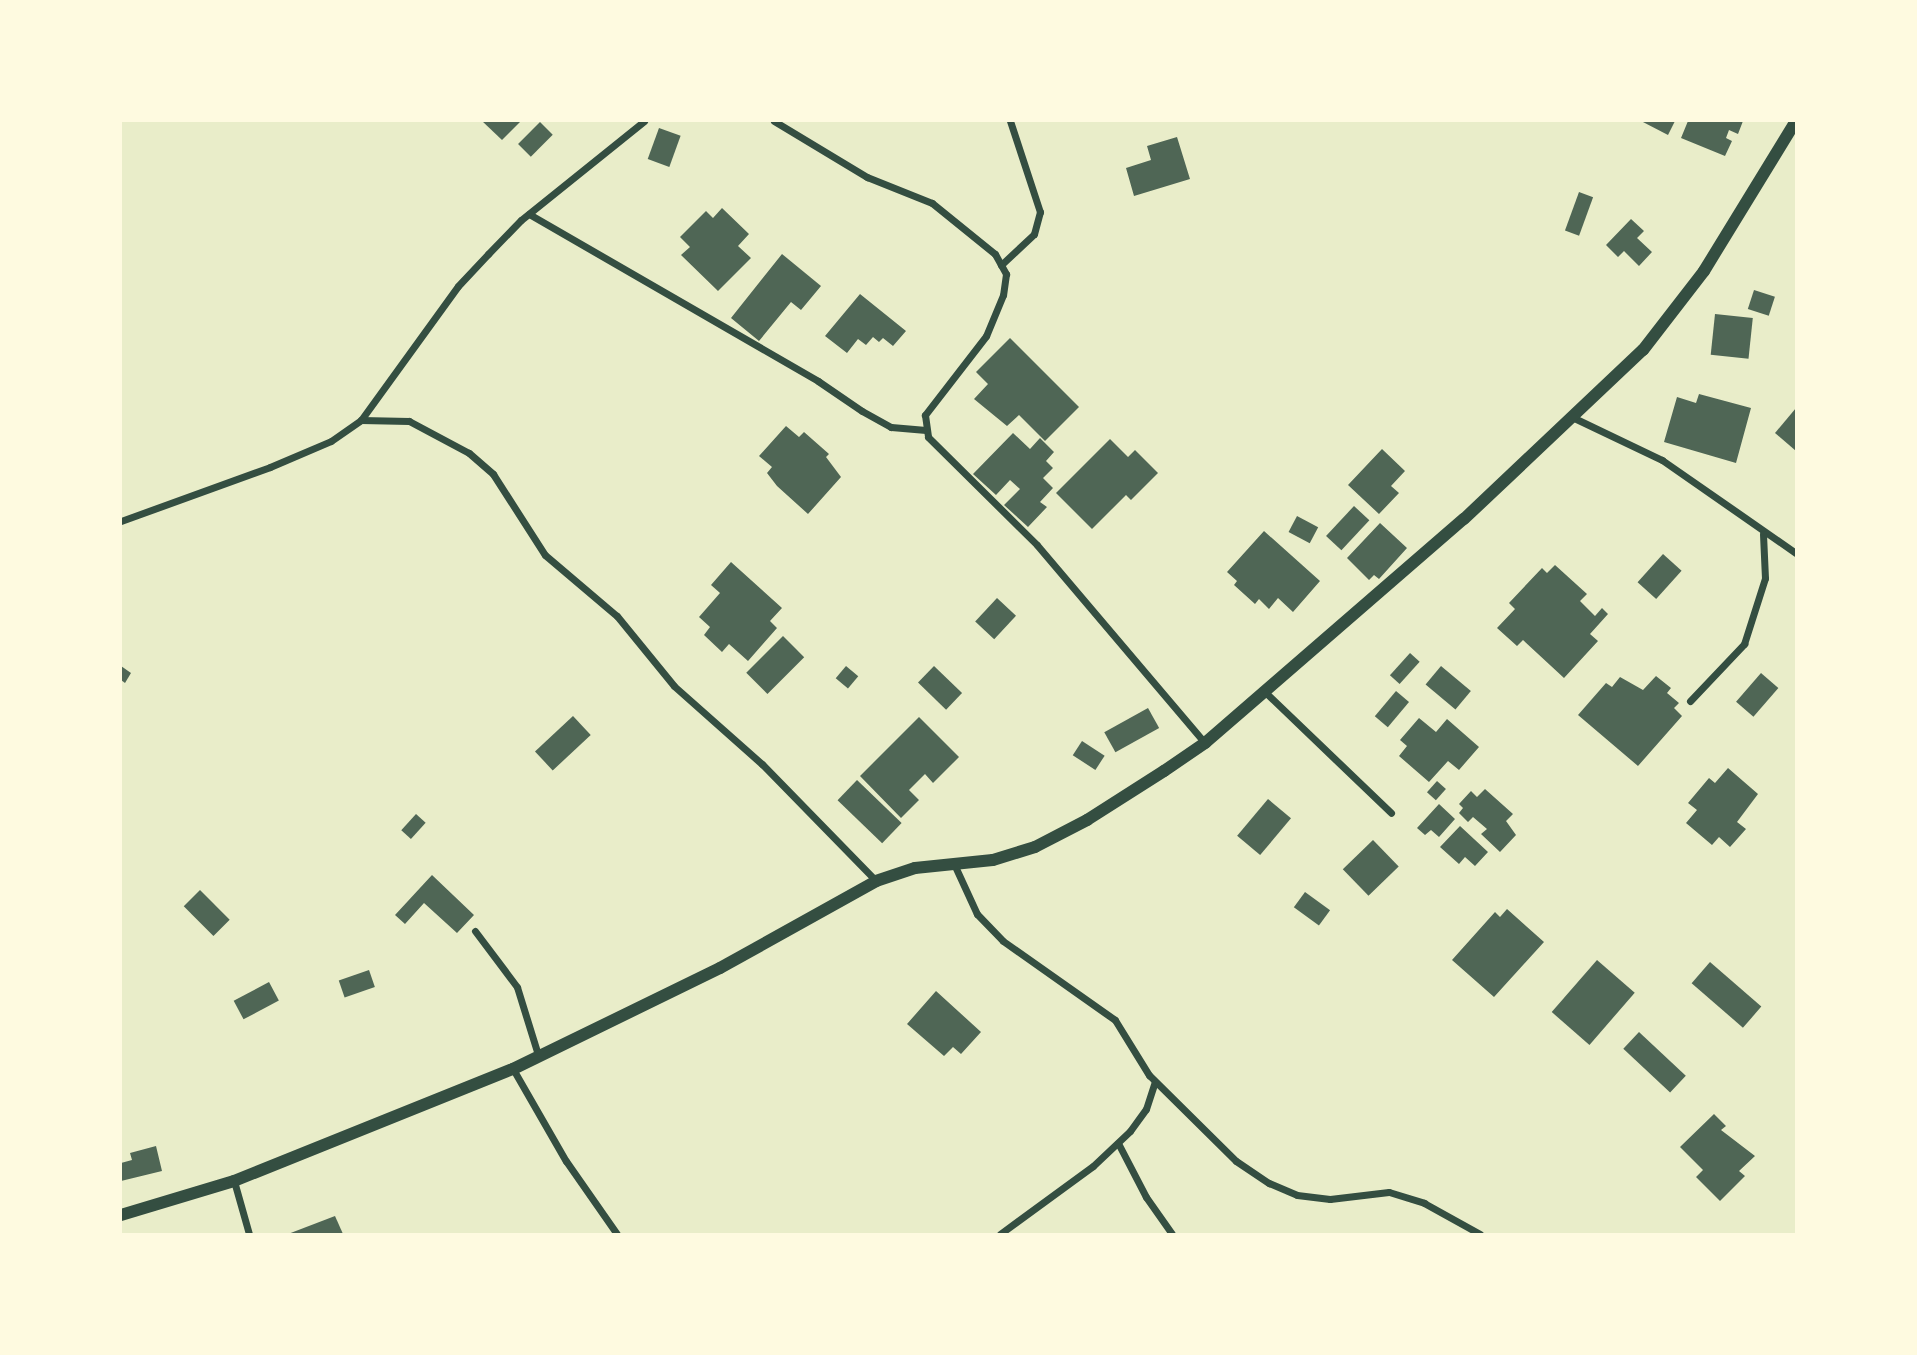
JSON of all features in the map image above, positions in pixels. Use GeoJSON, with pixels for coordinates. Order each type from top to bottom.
{"type":"FeatureCollection","features":[{"type":"Feature","properties":{"kind":"street"},"geometry":{"type":"LineString","coordinates":[[121,521],[331,441],[361,420],[457,286],[529,214],[645,121]]}},
{"type":"Feature","properties":{"kind":"street"},"geometry":{"type":"LineString","coordinates":[[774,121],[867,177],[932,203],[995,254],[1006,284],[986,336],[933,400],[925,415],[926,430],[936,445],[1037,545],[1205,743]]}},
{"type":"Feature","properties":{"kind":"street"},"geometry":{"type":"LineString","coordinates":[[1001,265],[1034,234],[1040,212],[1010,121]]}},
{"type":"Feature","properties":{"kind":"street"},"geometry":{"type":"LineString","coordinates":[[121,1215],[234,1181],[513,1069],[720,968],[876,881],[915,868],[993,860],[1035,847],[1087,820],[1205,743],[1464,519],[1643,350],[1675,313],[1796,121]]}},
{"type":"Feature","properties":{"kind":"street"},"geometry":{"type":"LineString","coordinates":[[529,214],[818,381],[862,411],[891,426],[926,430]]}},
{"type":"Feature","properties":{"kind":"street"},"geometry":{"type":"LineString","coordinates":[[1572,417],[1662,460],[1763,534],[1796,553]]}},
{"type":"Feature","properties":{"kind":"street"},"geometry":{"type":"LineString","coordinates":[[361,420],[409,421],[469,453],[493,474],[545,555],[617,616],[674,686],[762,764],[876,881]]}},
{"type":"Feature","properties":{"kind":"street"},"geometry":{"type":"LineString","coordinates":[[1690,701],[1744,644],[1765,578],[1763,534]]}},
{"type":"Feature","properties":{"kind":"street"},"geometry":{"type":"LineString","coordinates":[[1263,691],[1391,813]]}},
{"type":"Feature","properties":{"kind":"street"},"geometry":{"type":"LineString","coordinates":[[954,864],[977,914],[1003,941],[1115,1020],[1155,1082],[1236,1161],[1269,1184],[1297,1195],[1330,1199],[1389,1192],[1424,1203],[1480,1234]]}},
{"type":"Feature","properties":{"kind":"street"},"geometry":{"type":"LineString","coordinates":[[475,931],[517,987],[538,1055]]}},
{"type":"Feature","properties":{"kind":"street"},"geometry":{"type":"LineString","coordinates":[[513,1069],[566,1161],[617,1234]]}},
{"type":"Feature","properties":{"kind":"street"},"geometry":{"type":"LineString","coordinates":[[1000,1234],[1118,1143],[1146,1109],[1155,1082]]}},
{"type":"Feature","properties":{"kind":"street"},"geometry":{"type":"LineString","coordinates":[[1118,1143],[1146,1197],[1172,1234]]}},
{"type":"Feature","properties":{"kind":"street"},"geometry":{"type":"LineString","coordinates":[[234,1181],[249,1234]]}},
{"type":"Feature","properties":{"kind":"building"},"geometry":{"type":"Polygon","coordinates":[[[482,121],[521,121],[502,140],[482,121]]]}},
{"type":"Feature","properties":{"kind":"building"},"geometry":{"type":"Polygon","coordinates":[[[1641,121],[1675,121],[1668,135],[1641,121]]]}},
{"type":"Feature","properties":{"kind":"building"},"geometry":{"type":"Polygon","coordinates":[[[1688,121],[1743,121],[1738,134],[1729,130],[1726,138],[1732,141],[1725,156],[1681,138],[1688,121]]]}},
{"type":"Feature","properties":{"kind":"building"},"geometry":{"type":"Polygon","coordinates":[[[540,122],[553,135],[531,157],[518,144],[540,122]]]}},
{"type":"Feature","properties":{"kind":"building"},"geometry":{"type":"Polygon","coordinates":[[[659,128],[681,136],[669,167],[648,159],[659,128]]]}},
{"type":"Feature","properties":{"kind":"building"},"geometry":{"type":"Polygon","coordinates":[[[1177,137],[1190,179],[1134,196],[1126,168],[1151,160],[1147,146],[1177,137]]]}},
{"type":"Feature","properties":{"kind":"building"},"geometry":{"type":"Polygon","coordinates":[[[1579,192],[1593,197],[1579,236],[1565,231],[1579,192]]]}},
{"type":"Feature","properties":{"kind":"building"},"geometry":{"type":"Polygon","coordinates":[[[722,208],[749,234],[738,246],[751,258],[718,291],[681,255],[690,247],[680,237],[706,211],[713,218],[722,208]]]}},
{"type":"Feature","properties":{"kind":"building"},"geometry":{"type":"Polygon","coordinates":[[[1631,219],[1644,231],[1637,238],[1652,252],[1639,266],[1624,251],[1618,257],[1606,245],[1631,219]]]}},
{"type":"Feature","properties":{"kind":"building"},"geometry":{"type":"Polygon","coordinates":[[[782,254],[821,286],[801,310],[791,302],[759,341],[731,318],[782,254]]]}},
{"type":"Feature","properties":{"kind":"building"},"geometry":{"type":"Polygon","coordinates":[[[1754,290],[1775,297],[1769,316],[1748,309],[1754,290]]]}},
{"type":"Feature","properties":{"kind":"building"},"geometry":{"type":"Polygon","coordinates":[[[860,294],[906,331],[893,346],[883,338],[879,342],[873,337],[866,345],[858,339],[847,353],[825,336],[860,294]]]}},
{"type":"Feature","properties":{"kind":"building"},"geometry":{"type":"Polygon","coordinates":[[[1715,314],[1753,318],[1749,359],[1711,355],[1715,314]]]}},
{"type":"Feature","properties":{"kind":"building"},"geometry":{"type":"Polygon","coordinates":[[[1010,338],[1079,407],[1045,441],[1019,415],[1007,426],[974,399],[988,384],[976,372],[1010,338]]]}},
{"type":"Feature","properties":{"kind":"building"},"geometry":{"type":"Polygon","coordinates":[[[1699,394],[1751,408],[1736,463],[1664,442],[1677,397],[1696,403],[1699,394]]]}},
{"type":"Feature","properties":{"kind":"building"},"geometry":{"type":"Polygon","coordinates":[[[1796,408],[1796,451],[1775,433],[1796,408]]]}},
{"type":"Feature","properties":{"kind":"building"},"geometry":{"type":"Polygon","coordinates":[[[786,426],[799,437],[804,432],[829,454],[826,457],[841,477],[808,514],[777,486],[767,473],[772,467],[759,456],[786,426]]]}},
{"type":"Feature","properties":{"kind":"building"},"geometry":{"type":"Polygon","coordinates":[[[1013,433],[1030,449],[1040,438],[1054,452],[1046,461],[1053,468],[1043,478],[1053,488],[1040,502],[1047,507],[1028,527],[1004,505],[1020,489],[1010,480],[996,495],[973,474],[1013,433]]]}},
{"type":"Feature","properties":{"kind":"building"},"geometry":{"type":"Polygon","coordinates":[[[1110,439],[1128,457],[1135,450],[1158,473],[1131,500],[1126,495],[1092,529],[1056,493],[1110,439]]]}},
{"type":"Feature","properties":{"kind":"building"},"geometry":{"type":"Polygon","coordinates":[[[1382,449],[1405,471],[1391,486],[1399,493],[1379,514],[1348,485],[1382,449]]]}},
{"type":"Feature","properties":{"kind":"building"},"geometry":{"type":"Polygon","coordinates":[[[1354,506],[1369,520],[1341,550],[1326,536],[1354,506]]]}},
{"type":"Feature","properties":{"kind":"building"},"geometry":{"type":"Polygon","coordinates":[[[1297,516],[1318,527],[1310,543],[1289,532],[1297,516]]]}},
{"type":"Feature","properties":{"kind":"building"},"geometry":{"type":"Polygon","coordinates":[[[1380,523],[1407,548],[1379,579],[1374,575],[1369,580],[1347,558],[1380,523]]]}},
{"type":"Feature","properties":{"kind":"building"},"geometry":{"type":"Polygon","coordinates":[[[1264,531],[1320,581],[1293,612],[1278,598],[1269,609],[1259,599],[1255,604],[1234,585],[1237,581],[1227,572],[1264,531]]]}},
{"type":"Feature","properties":{"kind":"building"},"geometry":{"type":"Polygon","coordinates":[[[1663,554],[1682,571],[1656,599],[1638,582],[1663,554]]]}},
{"type":"Feature","properties":{"kind":"building"},"geometry":{"type":"Polygon","coordinates":[[[731,562],[782,608],[770,621],[777,628],[748,661],[729,644],[722,652],[704,635],[710,627],[699,617],[720,593],[711,585],[731,562]]]}},
{"type":"Feature","properties":{"kind":"building"},"geometry":{"type":"Polygon","coordinates":[[[1555,565],[1587,594],[1580,601],[1595,616],[1602,608],[1608,614],[1590,634],[1598,641],[1564,678],[1523,640],[1517,646],[1497,628],[1515,609],[1509,603],[1542,568],[1547,573],[1555,565]]]}},
{"type":"Feature","properties":{"kind":"building"},"geometry":{"type":"Polygon","coordinates":[[[997,598],[1016,616],[994,639],[975,621],[997,598]]]}},
{"type":"Feature","properties":{"kind":"building"},"geometry":{"type":"Polygon","coordinates":[[[783,636],[804,657],[767,694],[746,673],[783,636]]]}},
{"type":"Feature","properties":{"kind":"building"},"geometry":{"type":"Polygon","coordinates":[[[1410,653],[1420,662],[1400,684],[1390,675],[1410,653]]]}},
{"type":"Feature","properties":{"kind":"building"},"geometry":{"type":"Polygon","coordinates":[[[121,666],[131,673],[125,683],[121,680],[121,666]]]}},
{"type":"Feature","properties":{"kind":"building"},"geometry":{"type":"Polygon","coordinates":[[[846,666],[858,676],[848,689],[836,678],[846,666]]]}},
{"type":"Feature","properties":{"kind":"building"},"geometry":{"type":"Polygon","coordinates":[[[934,666],[962,693],[946,710],[918,683],[934,666]]]}},
{"type":"Feature","properties":{"kind":"building"},"geometry":{"type":"Polygon","coordinates":[[[1441,666],[1471,691],[1455,709],[1426,684],[1441,666]]]}},
{"type":"Feature","properties":{"kind":"building"},"geometry":{"type":"Polygon","coordinates":[[[1761,673],[1778,688],[1753,717],[1736,702],[1761,673]]]}},
{"type":"Feature","properties":{"kind":"building"},"geometry":{"type":"Polygon","coordinates":[[[1656,676],[1671,688],[1667,693],[1679,703],[1674,708],[1682,716],[1638,766],[1578,715],[1606,683],[1612,687],[1620,677],[1643,690],[1656,676]]]}},
{"type":"Feature","properties":{"kind":"building"},"geometry":{"type":"Polygon","coordinates":[[[1396,691],[1409,702],[1388,727],[1375,716],[1396,691]]]}},
{"type":"Feature","properties":{"kind":"building"},"geometry":{"type":"Polygon","coordinates":[[[1148,708],[1159,728],[1115,752],[1104,732],[1148,708]]]}},
{"type":"Feature","properties":{"kind":"building"},"geometry":{"type":"Polygon","coordinates":[[[573,716],[591,735],[553,770],[535,751],[573,716]]]}},
{"type":"Feature","properties":{"kind":"building"},"geometry":{"type":"Polygon","coordinates":[[[919,717],[959,757],[933,783],[925,774],[909,790],[919,800],[901,818],[860,776],[919,717]]]}},
{"type":"Feature","properties":{"kind":"building"},"geometry":{"type":"Polygon","coordinates":[[[1419,718],[1436,732],[1447,719],[1479,747],[1459,770],[1448,761],[1429,782],[1399,756],[1407,746],[1400,740],[1419,718]]]}},
{"type":"Feature","properties":{"kind":"building"},"geometry":{"type":"Polygon","coordinates":[[[1082,741],[1105,756],[1095,770],[1073,755],[1082,741]]]}},
{"type":"Feature","properties":{"kind":"building"},"geometry":{"type":"Polygon","coordinates":[[[1728,768],[1758,794],[1737,822],[1746,829],[1730,847],[1719,837],[1712,845],[1686,823],[1697,810],[1688,803],[1709,778],[1715,783],[1728,768]]]}},
{"type":"Feature","properties":{"kind":"building"},"geometry":{"type":"Polygon","coordinates":[[[857,780],[902,823],[882,843],[838,800],[857,780]]]}},
{"type":"Feature","properties":{"kind":"building"},"geometry":{"type":"Polygon","coordinates":[[[1437,781],[1446,789],[1436,800],[1427,792],[1437,781]]]}},
{"type":"Feature","properties":{"kind":"building"},"geometry":{"type":"Polygon","coordinates":[[[1485,789],[1513,814],[1506,821],[1516,835],[1500,852],[1481,834],[1487,829],[1473,817],[1468,822],[1459,813],[1463,808],[1459,804],[1471,791],[1477,797],[1485,789]]]}},
{"type":"Feature","properties":{"kind":"building"},"geometry":{"type":"Polygon","coordinates":[[[1268,799],[1291,818],[1260,855],[1237,836],[1268,799]]]}},
{"type":"Feature","properties":{"kind":"building"},"geometry":{"type":"Polygon","coordinates":[[[1439,804],[1455,819],[1439,837],[1431,830],[1425,835],[1417,828],[1439,804]]]}},
{"type":"Feature","properties":{"kind":"building"},"geometry":{"type":"Polygon","coordinates":[[[416,814],[426,823],[411,839],[401,830],[416,814]]]}},
{"type":"Feature","properties":{"kind":"building"},"geometry":{"type":"Polygon","coordinates":[[[1460,826],[1488,852],[1475,866],[1465,857],[1459,864],[1440,847],[1460,826]]]}},
{"type":"Feature","properties":{"kind":"building"},"geometry":{"type":"Polygon","coordinates":[[[1373,840],[1399,867],[1368,896],[1343,869],[1373,840]]]}},
{"type":"Feature","properties":{"kind":"building"},"geometry":{"type":"Polygon","coordinates":[[[432,875],[474,915],[457,933],[424,903],[405,924],[395,915],[432,875]]]}},
{"type":"Feature","properties":{"kind":"building"},"geometry":{"type":"Polygon","coordinates":[[[200,890],[230,920],[213,936],[184,906],[200,890]]]}},
{"type":"Feature","properties":{"kind":"building"},"geometry":{"type":"Polygon","coordinates":[[[1305,892],[1330,910],[1319,926],[1294,907],[1305,892]]]}},
{"type":"Feature","properties":{"kind":"building"},"geometry":{"type":"Polygon","coordinates":[[[1507,909],[1544,942],[1494,997],[1452,960],[1495,912],[1500,917],[1507,909]]]}},
{"type":"Feature","properties":{"kind":"building"},"geometry":{"type":"Polygon","coordinates":[[[1597,960],[1635,993],[1589,1045],[1552,1012],[1597,960]]]}},
{"type":"Feature","properties":{"kind":"building"},"geometry":{"type":"Polygon","coordinates":[[[1710,962],[1761,1007],[1743,1028],[1692,983],[1710,962]]]}},
{"type":"Feature","properties":{"kind":"building"},"geometry":{"type":"Polygon","coordinates":[[[369,970],[375,987],[345,997],[339,980],[369,970]]]}},
{"type":"Feature","properties":{"kind":"building"},"geometry":{"type":"Polygon","coordinates":[[[269,982],[279,1001],[244,1019],[234,1001],[269,982]]]}},
{"type":"Feature","properties":{"kind":"building"},"geometry":{"type":"Polygon","coordinates":[[[936,991],[981,1032],[961,1054],[953,1047],[944,1056],[907,1024],[936,991]]]}},
{"type":"Feature","properties":{"kind":"building"},"geometry":{"type":"Polygon","coordinates":[[[1639,1032],[1686,1076],[1670,1092],[1623,1049],[1639,1032]]]}},
{"type":"Feature","properties":{"kind":"building"},"geometry":{"type":"Polygon","coordinates":[[[1714,1114],[1726,1126],[1721,1130],[1755,1156],[1739,1171],[1745,1176],[1720,1201],[1696,1177],[1703,1170],[1680,1147],[1714,1114]]]}},
{"type":"Feature","properties":{"kind":"building"},"geometry":{"type":"Polygon","coordinates":[[[156,1146],[162,1171],[121,1181],[121,1163],[132,1160],[130,1153],[156,1146]]]}},
{"type":"Feature","properties":{"kind":"building"},"geometry":{"type":"Polygon","coordinates":[[[335,1216],[343,1234],[288,1234],[335,1216]]]}}]}
